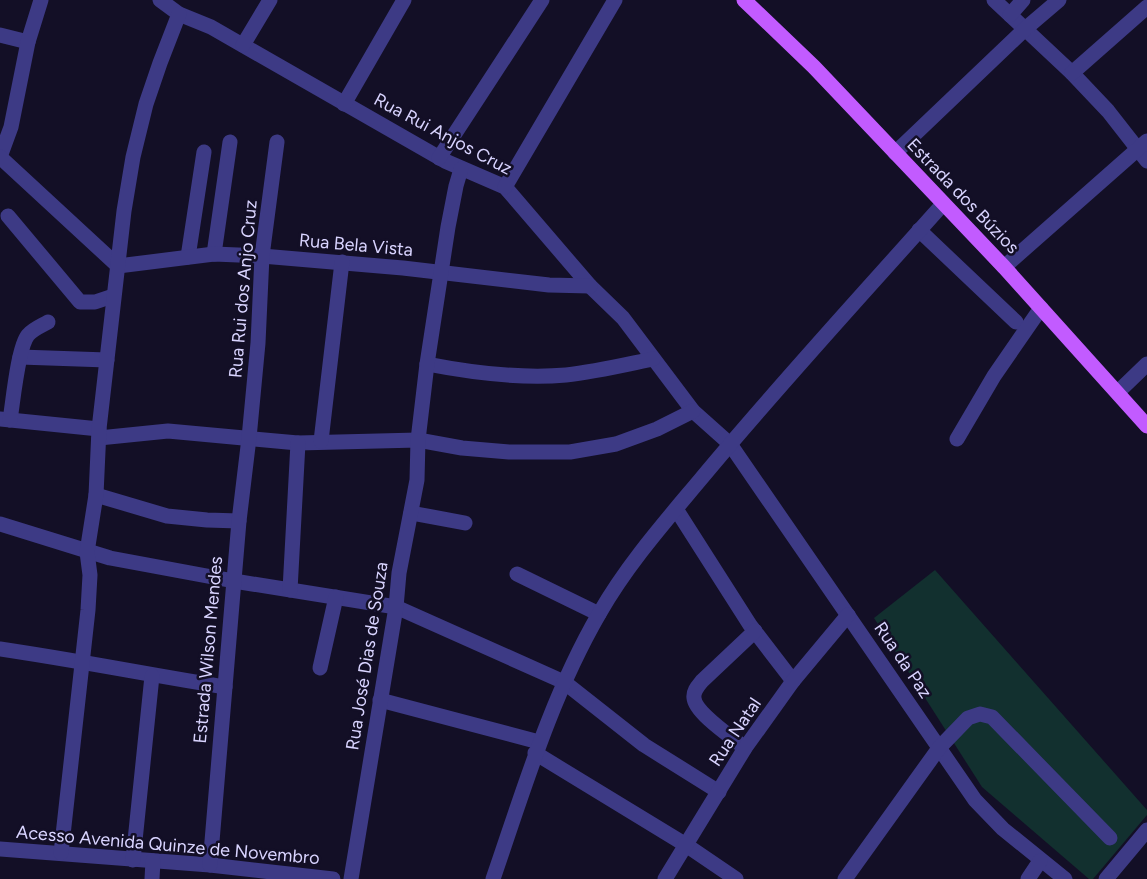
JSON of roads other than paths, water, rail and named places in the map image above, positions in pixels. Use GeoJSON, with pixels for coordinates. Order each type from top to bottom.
{"type":"FeatureCollection","features":[{"type":"Feature","properties":{"kind":"main road","name":"Estrada dos Búzios"},"geometry":{"type":"LineString","coordinates":[[744,0],[814,68],[1004,267],[1147,426]]}},
{"type":"Feature","properties":{"kind":"street"},"geometry":{"type":"LineString","coordinates":[[41,0],[28,42],[15,110],[0,158],[118,266]]}},
{"type":"Feature","properties":{"kind":"street","name":"Rua Rui Anjos Cruz"},"geometry":{"type":"LineString","coordinates":[[160,0],[179,14],[211,27],[439,158],[505,187],[590,286],[623,318],[693,411],[730,444]]}},
{"type":"Feature","properties":{"kind":"street"},"geometry":{"type":"LineString","coordinates":[[243,45],[270,0]]}},
{"type":"Feature","properties":{"kind":"street"},"geometry":{"type":"LineString","coordinates":[[344,104],[404,0]]}},
{"type":"Feature","properties":{"kind":"street"},"geometry":{"type":"LineString","coordinates":[[439,158],[542,0]]}},
{"type":"Feature","properties":{"kind":"street"},"geometry":{"type":"LineString","coordinates":[[505,187],[615,0]]}},
{"type":"Feature","properties":{"kind":"street"},"geometry":{"type":"LineString","coordinates":[[994,0],[1072,73],[1144,151],[1004,267]]}},
{"type":"Feature","properties":{"kind":"street"},"geometry":{"type":"LineString","coordinates":[[1010,15],[1023,0]]}},
{"type":"Feature","properties":{"kind":"street"},"geometry":{"type":"LineString","coordinates":[[895,153],[1025,29],[1059,0]]}},
{"type":"Feature","properties":{"kind":"street"},"geometry":{"type":"LineString","coordinates":[[1072,73],[1147,8]]}},
{"type":"Feature","properties":{"kind":"street"},"geometry":{"type":"LineString","coordinates":[[62,853],[83,663],[90,575],[87,552],[96,495],[99,433],[123,211],[146,104],[159,63],[179,14]]}},
{"type":"Feature","properties":{"kind":"street"},"geometry":{"type":"LineString","coordinates":[[0,35],[28,42]]}},
{"type":"Feature","properties":{"kind":"street"},"geometry":{"type":"LineString","coordinates":[[214,254],[230,142]]}},
{"type":"Feature","properties":{"kind":"street","name":"Rua Rui dos Anjo Cruz"},"geometry":{"type":"LineString","coordinates":[[249,438],[258,343],[262,256],[277,142]]}},
{"type":"Feature","properties":{"kind":"street"},"geometry":{"type":"LineString","coordinates":[[188,256],[204,152]]}},
{"type":"Feature","properties":{"kind":"street","name":"Rua José Dias de Souza"},"geometry":{"type":"LineString","coordinates":[[351,879],[396,607],[399,573],[417,480],[418,440],[427,364],[456,186],[461,169]]}},
{"type":"Feature","properties":{"kind":"street"},"geometry":{"type":"LineString","coordinates":[[493,879],[537,748],[564,682],[599,614],[623,576],[730,444],[943,204]]}},
{"type":"Feature","properties":{"kind":"street"},"geometry":{"type":"LineString","coordinates":[[8,216],[80,302],[96,302],[113,296]]}},
{"type":"Feature","properties":{"kind":"street"},"geometry":{"type":"LineString","coordinates":[[919,230],[1016,322]]}},
{"type":"Feature","properties":{"kind":"street","name":"Rua Bela Vista"},"geometry":{"type":"LineString","coordinates":[[118,266],[214,254],[262,256],[342,262],[549,285],[590,286]]}},
{"type":"Feature","properties":{"kind":"street"},"geometry":{"type":"LineString","coordinates":[[321,441],[342,262]]}},
{"type":"Feature","properties":{"kind":"street"},"geometry":{"type":"LineString","coordinates":[[957,439],[994,376],[1041,308]]}},
{"type":"Feature","properties":{"kind":"street"},"geometry":{"type":"LineString","coordinates":[[48,322],[33,330],[26,337],[5,419],[99,433],[168,431],[298,443],[418,440],[462,448],[509,452],[570,452],[616,444],[657,429],[693,411]]}},
{"type":"Feature","properties":{"kind":"street"},"geometry":{"type":"LineString","coordinates":[[20,357],[107,360]]}},
{"type":"Feature","properties":{"kind":"street"},"geometry":{"type":"LineString","coordinates":[[427,364],[467,372],[534,376],[567,375],[653,359]]}},
{"type":"Feature","properties":{"kind":"street"},"geometry":{"type":"LineString","coordinates":[[1118,392],[1147,364]]}},
{"type":"Feature","properties":{"kind":"street","name":"Estrada Wilson Mendes"},"geometry":{"type":"LineString","coordinates":[[210,865],[238,521],[249,438]]}},
{"type":"Feature","properties":{"kind":"street"},"geometry":{"type":"LineString","coordinates":[[290,590],[298,443]]}},
{"type":"Feature","properties":{"kind":"street","name":"Rua da Paz"},"geometry":{"type":"LineString","coordinates":[[730,444],[975,800],[1003,829],[1065,879]]}},
{"type":"Feature","properties":{"kind":"street"},"geometry":{"type":"LineString","coordinates":[[96,495],[167,516],[238,521]]}},
{"type":"Feature","properties":{"kind":"street"},"geometry":{"type":"LineString","coordinates":[[676,509],[726,590],[794,681]]}},
{"type":"Feature","properties":{"kind":"street"},"geometry":{"type":"LineString","coordinates":[[411,513],[465,523]]}},
{"type":"Feature","properties":{"kind":"street"},"geometry":{"type":"LineString","coordinates":[[0,524],[87,552],[128,562],[396,607],[564,682],[644,745],[719,792]]}},
{"type":"Feature","properties":{"kind":"street"},"geometry":{"type":"LineString","coordinates":[[517,574],[599,614]]}},
{"type":"Feature","properties":{"kind":"street"},"geometry":{"type":"LineString","coordinates":[[320,668],[336,597]]}},
{"type":"Feature","properties":{"kind":"street","name":"Rua Natal"},"geometry":{"type":"LineString","coordinates":[[665,879],[745,748],[794,681],[848,615]]}},
{"type":"Feature","properties":{"kind":"street"},"geometry":{"type":"LineString","coordinates":[[745,748],[698,709],[694,698],[695,690],[702,681],[755,631]]}},
{"type":"Feature","properties":{"kind":"street"},"geometry":{"type":"LineString","coordinates":[[0,649],[225,687]]}},
{"type":"Feature","properties":{"kind":"street"},"geometry":{"type":"LineString","coordinates":[[133,860],[152,676]]}},
{"type":"Feature","properties":{"kind":"street"},"geometry":{"type":"LineString","coordinates":[[380,700],[537,748],[736,879]]}},
{"type":"Feature","properties":{"kind":"street"},"geometry":{"type":"LineString","coordinates":[[845,879],[939,748],[968,718],[980,714],[992,717],[1110,838]]}},
{"type":"Feature","properties":{"kind":"street"},"geometry":{"type":"LineString","coordinates":[[1106,879],[1147,830]]}},
{"type":"Feature","properties":{"kind":"street","name":"Acesso Avenida Quinze de Novembro"},"geometry":{"type":"LineString","coordinates":[[0,849],[210,865],[233,874],[333,879]]}},
{"type":"Feature","properties":{"kind":"street"},"geometry":{"type":"LineString","coordinates":[[152,879],[153,861]]}},
{"type":"Feature","properties":{"kind":"street"},"geometry":{"type":"LineString","coordinates":[[1028,879],[1040,861]]}}]}
